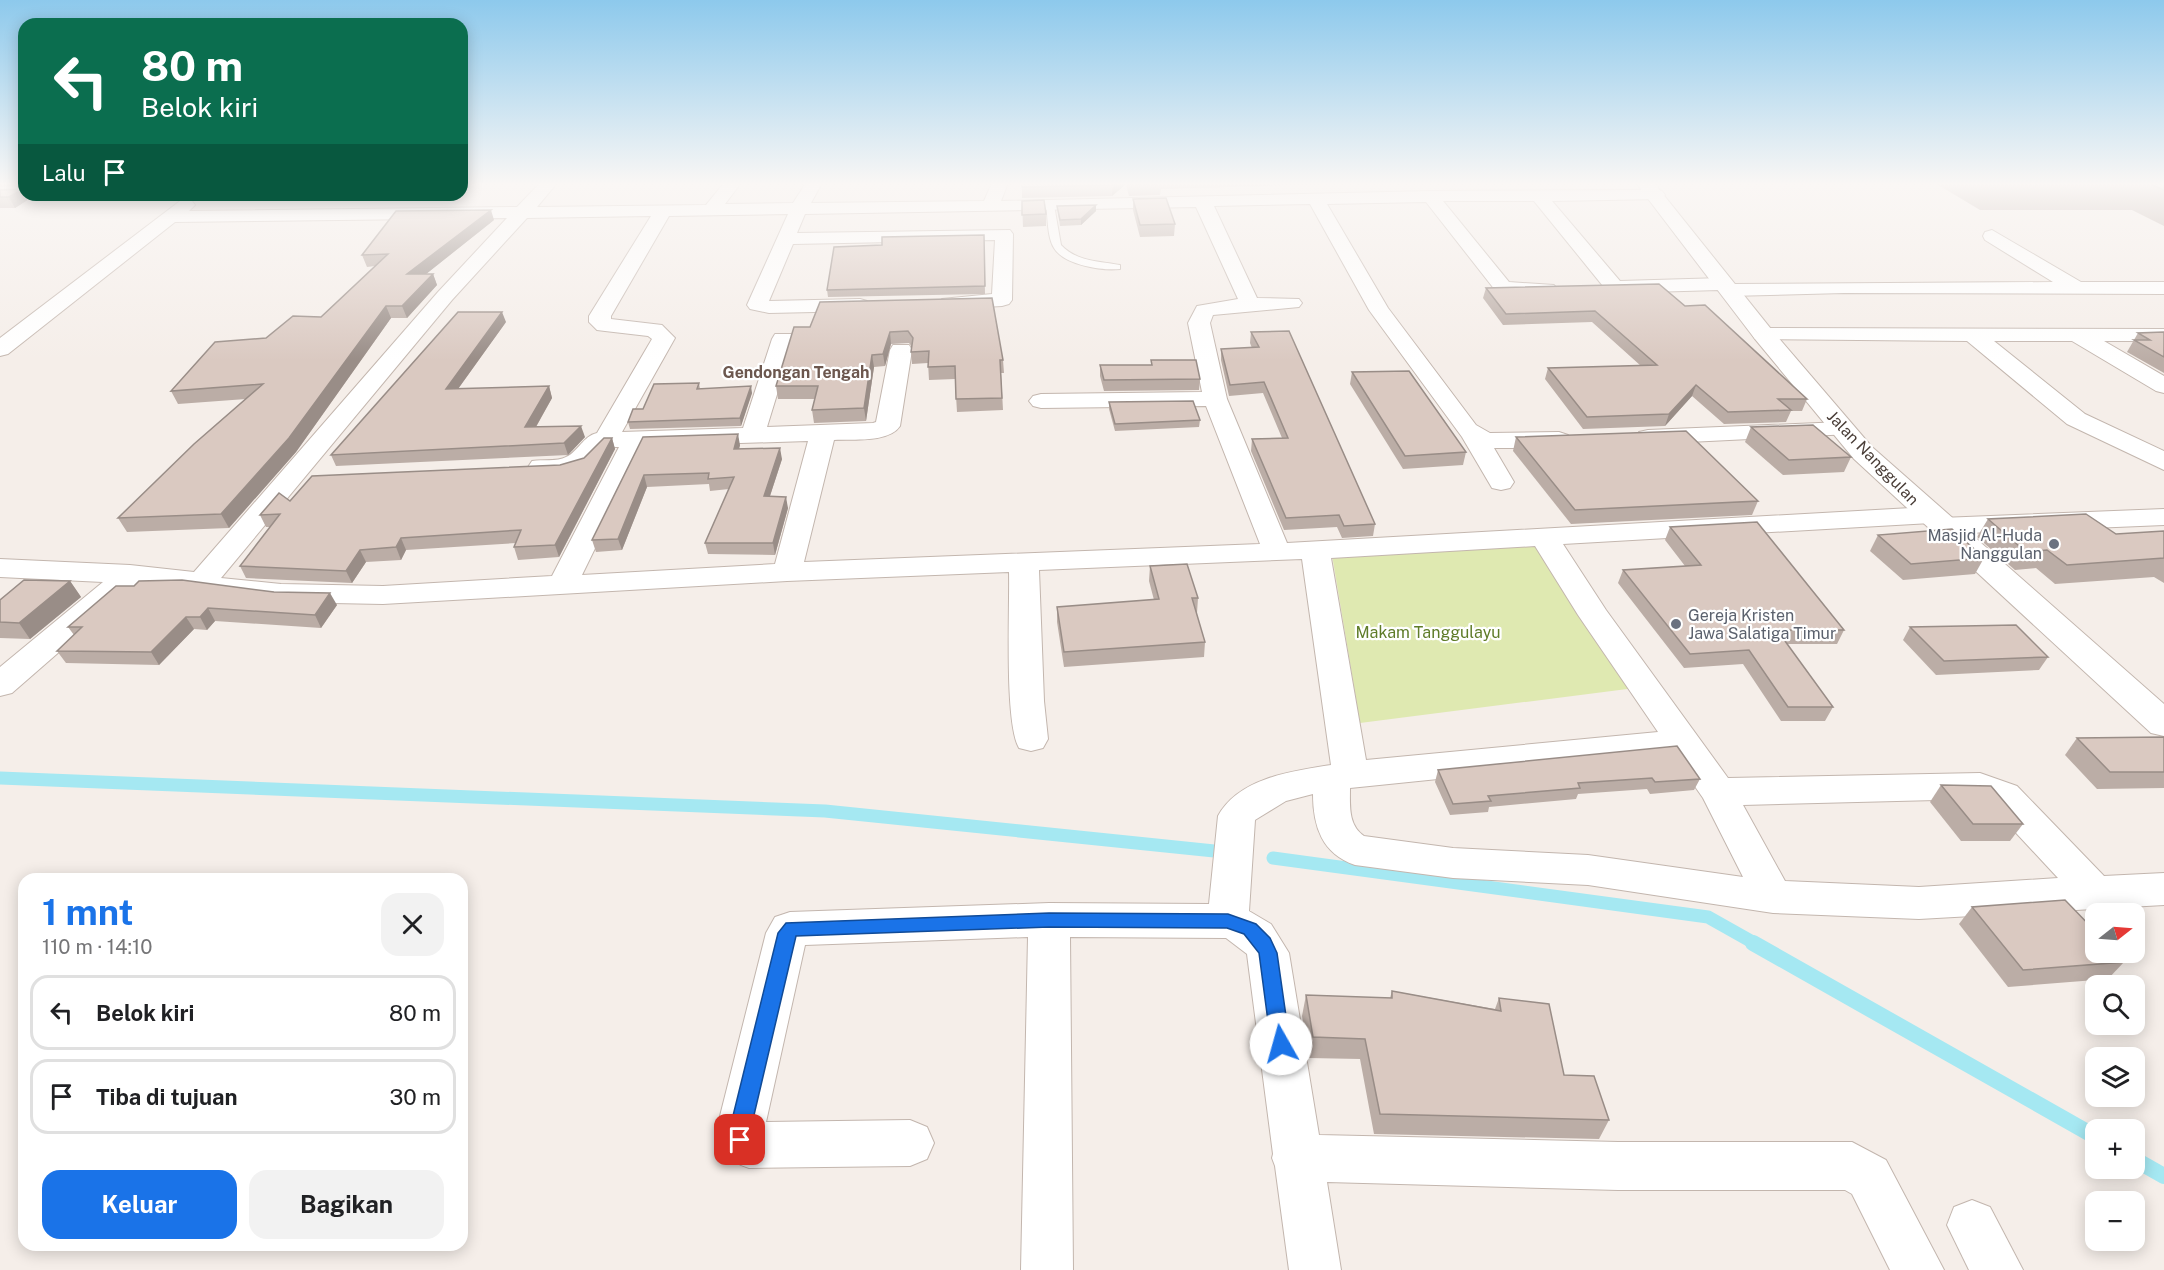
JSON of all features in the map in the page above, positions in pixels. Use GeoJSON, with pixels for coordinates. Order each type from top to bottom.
{"type":"FeatureCollection","features":[{"type":"Feature","properties":{"kind":"street"},"geometry":{"type":"LineString","coordinates":[[4,343],[138,242]]}},
{"type":"Feature","properties":{"kind":"street"},"geometry":{"type":"LineString","coordinates":[[202,582],[287,479],[445,296],[495,242]]}},
{"type":"Feature","properties":{"kind":"street"},"geometry":{"type":"LineString","coordinates":[[604,440],[664,338],[661,333],[654,330],[605,325],[600,322],[600,316],[644,242]]}},
{"type":"Feature","properties":{"kind":"street"},"geometry":{"type":"LineString","coordinates":[[785,242],[758,305],[769,307],[883,305]]}},
{"type":"Feature","properties":{"kind":"street"},"geometry":{"type":"LineString","coordinates":[[929,304],[1002,300],[1004,242]]}},
{"type":"Feature","properties":{"kind":"street"},"geometry":{"type":"LineString","coordinates":[[1222,242],[1250,304]]}},
{"type":"Feature","properties":{"kind":"street"},"geometry":{"type":"LineString","coordinates":[[1340,242],[1379,310],[1474,437],[1502,482]]}},
{"type":"Feature","properties":{"kind":"street"},"geometry":{"type":"LineString","coordinates":[[1467,242],[1502,286],[1514,290],[1569,288]]}},
{"type":"Feature","properties":{"kind":"street"},"geometry":{"type":"LineString","coordinates":[[1577,242],[1614,287]]}},
{"type":"Feature","properties":{"kind":"street","name":"Jalan Nanggulan"},"geometry":{"type":"LineString","coordinates":[[1691,242],[1763,334],[1842,429],[1936,520],[2164,724]]}},
{"type":"Feature","properties":{"kind":"street"},"geometry":{"type":"LineString","coordinates":[[2002,242],[2077,288]]}},
{"type":"Feature","properties":{"kind":"street"},"geometry":{"type":"LineString","coordinates":[[1592,287],[2164,288]]}},
{"type":"Feature","properties":{"kind":"street"},"geometry":{"type":"LineString","coordinates":[[1276,552],[1215,399],[1199,323],[1204,310],[1250,304],[1292,303]]}},
{"type":"Feature","properties":{"kind":"street"},"geometry":{"type":"LineString","coordinates":[[1763,334],[2164,335]]}},
{"type":"Feature","properties":{"kind":"street"},"geometry":{"type":"LineString","coordinates":[[2076,334],[2164,386]]}},
{"type":"Feature","properties":{"kind":"street"},"geometry":{"type":"LineString","coordinates":[[1973,335],[2076,419],[2144,450],[2164,462]]}},
{"type":"Feature","properties":{"kind":"street"},"geometry":{"type":"LineString","coordinates":[[753,434],[783,339]]}},
{"type":"Feature","properties":{"kind":"street"},"geometry":{"type":"LineString","coordinates":[[518,468],[573,465],[579,462],[594,442],[604,440],[876,430],[888,426],[901,350]]}},
{"type":"Feature","properties":{"kind":"street"},"geometry":{"type":"LineString","coordinates":[[1041,401],[1215,399]]}},
{"type":"Feature","properties":{"kind":"street"},"geometry":{"type":"LineString","coordinates":[[1629,437],[1842,429]]}},
{"type":"Feature","properties":{"kind":"street"},"geometry":{"type":"LineString","coordinates":[[787,572],[823,432]]}},
{"type":"Feature","properties":{"kind":"street"},"geometry":{"type":"LineString","coordinates":[[1474,437],[1498,442],[1582,439]]}},
{"type":"Feature","properties":{"kind":"street"},"geometry":{"type":"LineString","coordinates":[[563,584],[588,530],[606,500],[636,439]]}},
{"type":"Feature","properties":{"kind":"street"},"geometry":{"type":"LineString","coordinates":[[287,479],[322,477]]}},
{"type":"Feature","properties":{"kind":"street"},"geometry":{"type":"LineString","coordinates":[[0,568],[130,574],[202,582],[226,588],[281,593],[383,595],[787,572],[1276,552],[1544,537],[1936,520],[2164,517]]}},
{"type":"Feature","properties":{"kind":"street"},"geometry":{"type":"LineString","coordinates":[[1544,537],[1593,615],[1718,792],[1773,897]]}},
{"type":"Feature","properties":{"kind":"street"},"geometry":{"type":"LineString","coordinates":[[1315,549],[1341,776],[1336,834],[1341,843],[1355,850],[1453,863],[1588,870],[1773,897],[1919,903],[2164,889]]}},
{"type":"Feature","properties":{"kind":"street"},"geometry":{"type":"LineString","coordinates":[[1024,562],[1027,701],[1031,739]]}},
{"type":"Feature","properties":{"kind":"street"},"geometry":{"type":"LineString","coordinates":[[0,685],[130,574]]}},
{"type":"Feature","properties":{"kind":"street"},"geometry":{"type":"LineString","coordinates":[[1228,921],[1237,816],[1245,804],[1261,796],[1341,776],[1682,742]]}},
{"type":"Feature","properties":{"kind":"street"},"geometry":{"type":"LineString","coordinates":[[1718,792],[1972,785],[1988,788],[2008,801],[2095,892]]}},
{"type":"Feature","properties":{"kind":"street"},"geometry":{"type":"LineString","coordinates":[[1047,1270],[1049,920]]}},
{"type":"Feature","properties":{"kind":"street"},"geometry":{"type":"LineString","coordinates":[[910,1143],[749,1145],[740,1140],[787,933],[793,928],[1049,920],[1228,921],[1250,929],[1264,943],[1268,953],[1296,1158],[1315,1270]]}},
{"type":"Feature","properties":{"kind":"street"},"geometry":{"type":"LineString","coordinates":[[1296,1158],[1618,1166],[1852,1166],[1869,1177],[1918,1270]]}},
{"type":"Feature","properties":{"kind":"street"},"geometry":{"type":"LineString","coordinates":[[1972,1225],[1997,1270]]}},
{"type":"Feature","properties":{"kind":"lane"},"geometry":{"type":"LineString","coordinates":[[1056,242],[1060,250],[1081,260],[1117,267]]}},
{"type":"Feature","properties":{"kind":"green space","name":"Makam Tanggulayu"},"geometry":{"type":"Polygon","coordinates":[[[1537,544],[1635,688],[1360,723],[1332,555],[1537,544]]]}},
{"type":"Feature","properties":{"kind":"building"},"geometry":{"type":"Polygon","coordinates":[[[372,242],[449,242],[407,274],[433,274],[402,306],[386,306],[289,438],[221,514],[118,518],[194,444],[263,384],[171,391],[215,342],[266,338],[293,316],[321,317],[388,254],[362,255],[372,242]]]}},
{"type":"Feature","properties":{"kind":"building"},"geometry":{"type":"Polygon","coordinates":[[[882,242],[984,242],[985,286],[827,290],[834,247],[882,245],[882,242]]]}},
{"type":"Feature","properties":{"kind":"building"},"geometry":{"type":"Polygon","coordinates":[[[1659,284],[1685,306],[1705,305],[1807,399],[1778,399],[1791,410],[1728,412],[1696,385],[1669,414],[1587,417],[1548,368],[1657,365],[1595,311],[1506,314],[1486,288],[1659,284]]]}},
{"type":"Feature","properties":{"kind":"building"},"geometry":{"type":"Polygon","coordinates":[[[992,298],[1003,360],[1000,360],[1002,398],[956,399],[955,366],[928,367],[929,351],[911,352],[913,338],[908,331],[890,332],[883,354],[872,355],[864,408],[812,410],[818,386],[776,386],[794,327],[810,327],[820,302],[992,298]]]}},
{"type":"Feature","properties":{"kind":"building"},"geometry":{"type":"Polygon","coordinates":[[[458,312],[502,312],[446,389],[549,386],[525,427],[581,426],[564,443],[331,455],[458,312]]]}},
{"type":"Feature","properties":{"kind":"building"},"geometry":{"type":"Polygon","coordinates":[[[1289,331],[1375,524],[1344,526],[1339,515],[1286,518],[1252,439],[1288,438],[1264,382],[1230,385],[1221,349],[1259,347],[1251,332],[1289,331]]]}},
{"type":"Feature","properties":{"kind":"building"},"geometry":{"type":"Polygon","coordinates":[[[2164,332],[2164,357],[2134,340],[2150,340],[2138,333],[2164,332]]]}},
{"type":"Feature","properties":{"kind":"building"},"geometry":{"type":"Polygon","coordinates":[[[1151,360],[1196,360],[1200,379],[1104,380],[1100,365],[1152,365],[1151,360]]]}},
{"type":"Feature","properties":{"kind":"building"},"geometry":{"type":"Polygon","coordinates":[[[1409,371],[1466,452],[1405,456],[1352,372],[1409,371]]]}},
{"type":"Feature","properties":{"kind":"building"},"geometry":{"type":"Polygon","coordinates":[[[699,383],[697,389],[751,386],[740,418],[628,422],[633,409],[643,409],[654,384],[699,383]]]}},
{"type":"Feature","properties":{"kind":"building"},"geometry":{"type":"Polygon","coordinates":[[[1193,401],[1200,420],[1115,424],[1109,402],[1193,401]]]}},
{"type":"Feature","properties":{"kind":"building"},"geometry":{"type":"Polygon","coordinates":[[[1813,425],[1851,457],[1789,460],[1751,427],[1813,425]]]}},
{"type":"Feature","properties":{"kind":"building"},"geometry":{"type":"Polygon","coordinates":[[[1686,431],[1758,501],[1575,510],[1516,437],[1686,431]]]}},
{"type":"Feature","properties":{"kind":"building"},"geometry":{"type":"Polygon","coordinates":[[[738,434],[734,449],[780,448],[764,496],[786,497],[773,543],[705,543],[734,477],[708,479],[709,473],[644,475],[618,539],[592,540],[643,437],[738,434]]]}},
{"type":"Feature","properties":{"kind":"building"},"geometry":{"type":"Polygon","coordinates":[[[604,438],[612,438],[555,545],[514,547],[521,530],[401,538],[396,547],[360,550],[346,571],[240,566],[280,514],[260,515],[279,493],[290,501],[312,476],[560,465],[584,458],[604,438]]]}},
{"type":"Feature","properties":{"kind":"building"},"geometry":{"type":"Polygon","coordinates":[[[2086,514],[2116,534],[2164,531],[2164,558],[2067,565],[2047,550],[2026,552],[1988,519],[2086,514]]]}},
{"type":"Feature","properties":{"kind":"building"},"geometry":{"type":"Polygon","coordinates":[[[1757,522],[1844,630],[1777,630],[1833,707],[1788,707],[1749,650],[1690,654],[1623,570],[1701,565],[1670,527],[1757,522]]]}},
{"type":"Feature","properties":{"kind":"building"},"geometry":{"type":"Polygon","coordinates":[[[1952,529],[1984,558],[1911,564],[1878,535],[1952,529]]]}},
{"type":"Feature","properties":{"kind":"building"},"geometry":{"type":"Polygon","coordinates":[[[1187,564],[1198,598],[1192,598],[1205,642],[1064,652],[1057,607],[1159,599],[1150,566],[1187,564]]]}},
{"type":"Feature","properties":{"kind":"building"},"geometry":{"type":"Polygon","coordinates":[[[24,580],[70,581],[19,623],[0,622],[0,600],[24,580]]]}},
{"type":"Feature","properties":{"kind":"building"},"geometry":{"type":"Polygon","coordinates":[[[182,580],[274,592],[330,593],[315,615],[208,608],[200,617],[186,617],[151,652],[57,651],[82,627],[68,627],[116,586],[134,586],[139,581],[182,580]]]}},
{"type":"Feature","properties":{"kind":"building"},"geometry":{"type":"Polygon","coordinates":[[[2016,625],[2048,657],[1944,661],[1910,627],[2016,625]]]}},
{"type":"Feature","properties":{"kind":"building"},"geometry":{"type":"Polygon","coordinates":[[[2164,737],[2164,772],[2110,772],[2077,738],[2164,737]]]}},
{"type":"Feature","properties":{"kind":"building"},"geometry":{"type":"Polygon","coordinates":[[[1677,746],[1700,779],[1655,782],[1652,778],[1578,783],[1580,788],[1488,796],[1491,801],[1453,804],[1438,770],[1677,746]]]}},
{"type":"Feature","properties":{"kind":"building"},"geometry":{"type":"Polygon","coordinates":[[[1941,785],[1991,786],[2023,824],[1973,824],[1941,785]]]}},
{"type":"Feature","properties":{"kind":"building"},"geometry":{"type":"Polygon","coordinates":[[[2065,900],[2085,921],[2085,963],[2111,963],[2023,970],[1972,907],[2065,900]]]}},
{"type":"Feature","properties":{"kind":"building"},"geometry":{"type":"Polygon","coordinates":[[[1392,991],[1501,1011],[1499,998],[1549,1004],[1564,1075],[1594,1076],[1609,1120],[1380,1114],[1365,1039],[1313,1037],[1306,995],[1392,998],[1392,991]]]}},
{"type":"Feature","properties":{"kind":"waterway"},"geometry":{"type":"LineString","coordinates":[[0,778],[825,811],[1224,852]]}},
{"type":"Feature","properties":{"kind":"waterway"},"geometry":{"type":"LineString","coordinates":[[1273,858],[1708,917],[1756,944]]}},
{"type":"Feature","properties":{"kind":"waterway"},"geometry":{"type":"LineString","coordinates":[[1753,943],[2085,1131]]}},
{"type":"Feature","properties":{"kind":"waterway"},"geometry":{"type":"LineString","coordinates":[[2145,1165],[2164,1176]]}},
{"type":"Feature","properties":{"kind":"place","name":"Masjid Al-Huda Nanggulan"},"geometry":{"type":"Point","coordinates":[2054,544]}},
{"type":"Feature","properties":{"kind":"place","name":"Gereja Kristen Jawa Salatiga Timur"},"geometry":{"type":"Point","coordinates":[1676,624]}},
{"type":"Feature","properties":{"kind":"district","name":"Gendongan Tengah"},"geometry":{"type":"Point","coordinates":[796,372]}},
{"type":"Feature","properties":{"kind":"route"},"geometry":{"type":"LineString","coordinates":[[740,1140],[787,933],[793,928],[1049,920],[1228,921],[1250,929],[1264,943],[1270,963],[1281,1044]]}}]}
